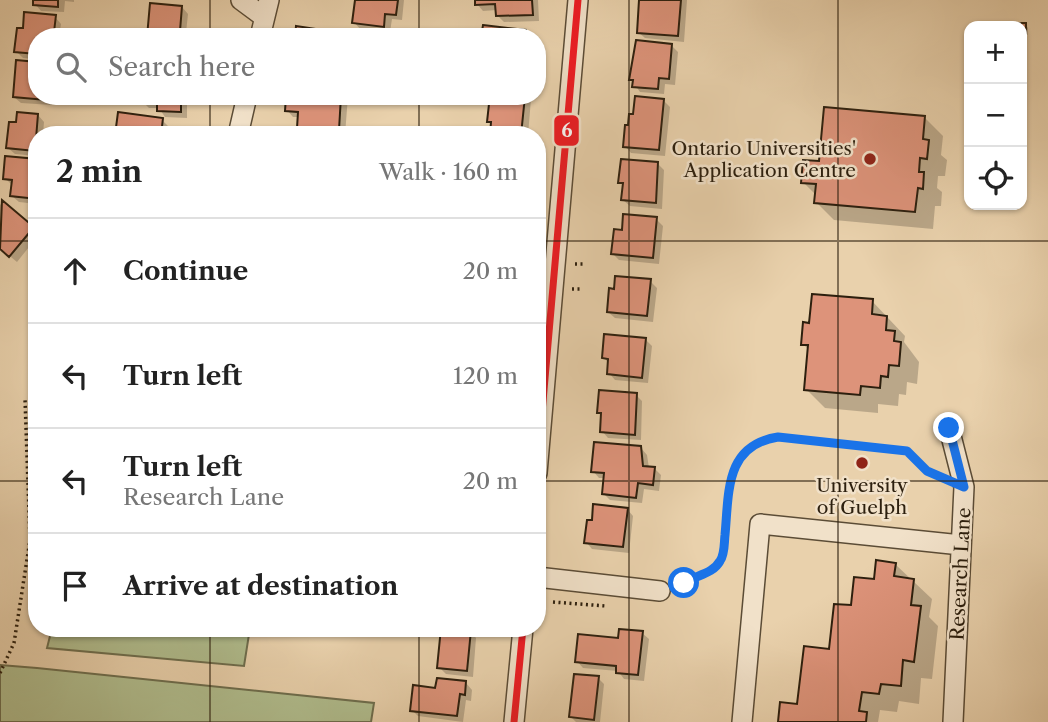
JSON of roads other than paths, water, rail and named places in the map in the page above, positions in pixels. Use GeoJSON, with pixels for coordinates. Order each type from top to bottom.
{"type":"FeatureCollection","features":[{"type":"Feature","properties":{"kind":"street"},"geometry":{"type":"LineString","coordinates":[[241,0],[267,8],[262,28]]}},
{"type":"Feature","properties":{"kind":"street"},"geometry":{"type":"LineString","coordinates":[[546,323],[578,0]]}},
{"type":"Feature","properties":{"kind":"street"},"geometry":{"type":"LineString","coordinates":[[241,126],[245,105]]}},
{"type":"Feature","properties":{"kind":"street","name":"Research Lane"},"geometry":{"type":"LineString","coordinates":[[949,428],[964,487],[953,722]]}},
{"type":"Feature","properties":{"kind":"street"},"geometry":{"type":"LineString","coordinates":[[742,722],[760,524],[961,545]]}},
{"type":"Feature","properties":{"kind":"street"},"geometry":{"type":"LineString","coordinates":[[546,578],[669,593]]}},
{"type":"Feature","properties":{"kind":"street"},"geometry":{"type":"LineString","coordinates":[[514,722],[522,637]]}},
{"type":"Feature","properties":{"kind":"place","name":"Ontario Universities' Application Centre"},"geometry":{"type":"Point","coordinates":[870,159]}},
{"type":"Feature","properties":{"kind":"place","name":"University of Guelph"},"geometry":{"type":"Point","coordinates":[862,463]}}]}
